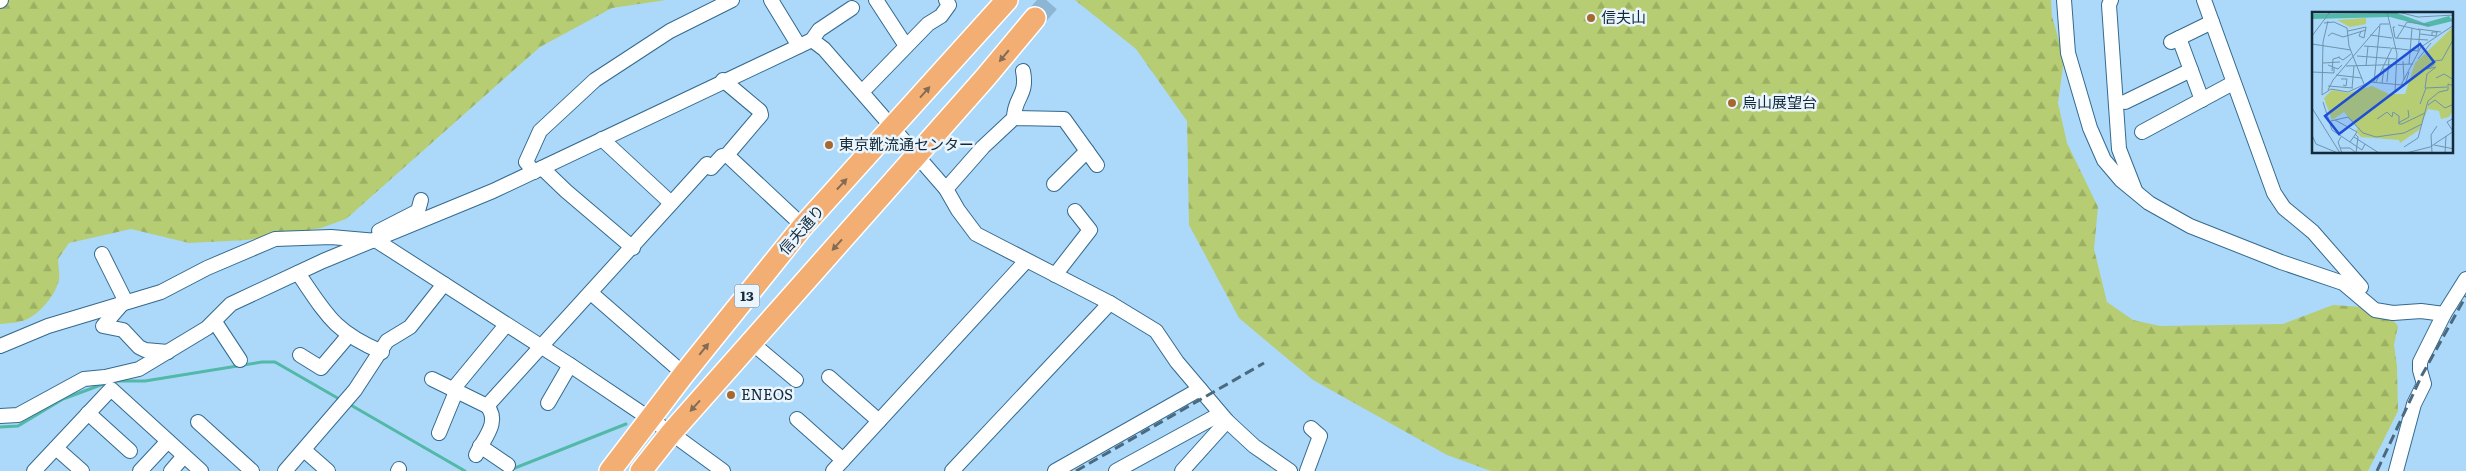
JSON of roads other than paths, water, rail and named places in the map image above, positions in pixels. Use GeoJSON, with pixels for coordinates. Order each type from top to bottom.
{"type":"FeatureCollection","features":[{"type":"Feature","properties":{"kind":"highway","name":"信夫通り"},"geometry":{"type":"LineString","coordinates":[[610,471],[684,374],[803,226],[1007,0]]}},
{"type":"Feature","properties":{"kind":"highway","name":"13"},"geometry":{"type":"LineString","coordinates":[[641,471],[671,433],[752,343],[1035,18]]}},
{"type":"Feature","properties":{"kind":"street"},"geometry":{"type":"LineString","coordinates":[[633,248],[566,191],[526,162],[540,131],[594,80],[670,31],[732,0]]}},
{"type":"Feature","properties":{"kind":"street"},"geometry":{"type":"LineString","coordinates":[[771,0],[799,46]]}},
{"type":"Feature","properties":{"kind":"street"},"geometry":{"type":"LineString","coordinates":[[876,0],[906,46]]}},
{"type":"Feature","properties":{"kind":"street"},"geometry":{"type":"LineString","coordinates":[[862,92],[928,24],[942,16],[949,5],[946,0]]}},
{"type":"Feature","properties":{"kind":"street"},"geometry":{"type":"LineString","coordinates":[[2064,0],[2068,53],[2090,128],[2104,160],[2120,180],[2165,212],[2224,241],[2343,283],[2375,310],[2387,312],[2421,311],[2444,314]]}},
{"type":"Feature","properties":{"kind":"street"},"geometry":{"type":"LineString","coordinates":[[2111,0],[2119,149],[2136,192]]}},
{"type":"Feature","properties":{"kind":"street"},"geometry":{"type":"LineString","coordinates":[[2204,0],[2274,193],[2284,208],[2313,232],[2352,279],[2387,312]]}},
{"type":"Feature","properties":{"kind":"street"},"geometry":{"type":"LineString","coordinates":[[34,471],[88,413],[108,383],[139,369],[215,322],[231,304],[298,273],[377,241],[538,170],[723,80],[812,40],[819,30],[852,8]]}},
{"type":"Feature","properties":{"kind":"street"},"geometry":{"type":"LineString","coordinates":[[2202,100],[2191,70],[2175,40],[2212,22]]}},
{"type":"Feature","properties":{"kind":"street"},"geometry":{"type":"LineString","coordinates":[[812,40],[824,49],[946,189],[958,210],[976,234],[1110,303],[1156,331],[1177,362],[1224,417],[1254,446],[1290,471]]}},
{"type":"Feature","properties":{"kind":"street"},"geometry":{"type":"LineString","coordinates":[[2125,102],[2191,70]]}},
{"type":"Feature","properties":{"kind":"street"},"geometry":{"type":"LineString","coordinates":[[946,189],[984,147],[1014,118],[1015,106],[1026,84],[1022,71]]}},
{"type":"Feature","properties":{"kind":"street"},"geometry":{"type":"LineString","coordinates":[[487,406],[633,248],[707,164],[711,168],[722,156],[727,155],[760,115],[760,111],[723,80]]}},
{"type":"Feature","properties":{"kind":"street"},"geometry":{"type":"LineString","coordinates":[[2142,132],[2233,83]]}},
{"type":"Feature","properties":{"kind":"street"},"geometry":{"type":"LineString","coordinates":[[1014,118],[1064,119],[1097,165]]}},
{"type":"Feature","properties":{"kind":"street"},"geometry":{"type":"LineString","coordinates":[[602,139],[671,203]]}},
{"type":"Feature","properties":{"kind":"street"},"geometry":{"type":"LineString","coordinates":[[1054,184],[1087,151]]}},
{"type":"Feature","properties":{"kind":"street"},"geometry":{"type":"LineString","coordinates":[[727,155],[803,226]]}},
{"type":"Feature","properties":{"kind":"street"},"geometry":{"type":"LineString","coordinates":[[377,241],[376,234],[380,230],[418,211],[421,200]]}},
{"type":"Feature","properties":{"kind":"street"},"geometry":{"type":"LineString","coordinates":[[1055,275],[1090,230],[1075,211]]}},
{"type":"Feature","properties":{"kind":"street"},"geometry":{"type":"LineString","coordinates":[[0,346],[48,326],[161,292],[207,268],[275,239],[331,237],[377,241],[570,365],[649,420],[671,433],[723,471]]}},
{"type":"Feature","properties":{"kind":"street"},"geometry":{"type":"LineString","coordinates":[[102,254],[124,302]]}},
{"type":"Feature","properties":{"kind":"street"},"geometry":{"type":"LineString","coordinates":[[833,471],[1026,261]]}},
{"type":"Feature","properties":{"kind":"street"},"geometry":{"type":"LineString","coordinates":[[298,273],[328,318],[361,344],[382,352]]}},
{"type":"Feature","properties":{"kind":"street"},"geometry":{"type":"LineString","coordinates":[[2396,471],[2414,404],[2424,384],[2420,362],[2444,314],[2466,279]]}},
{"type":"Feature","properties":{"kind":"street"},"geometry":{"type":"LineString","coordinates":[[285,471],[355,390],[382,352],[387,341],[410,327],[444,284]]}},
{"type":"Feature","properties":{"kind":"street"},"geometry":{"type":"LineString","coordinates":[[591,293],[684,374]]}},
{"type":"Feature","properties":{"kind":"street"},"geometry":{"type":"LineString","coordinates":[[124,302],[103,326],[123,330],[139,347],[145,350],[168,352]]}},
{"type":"Feature","properties":{"kind":"street"},"geometry":{"type":"LineString","coordinates":[[952,471],[1110,303]]}},
{"type":"Feature","properties":{"kind":"street"},"geometry":{"type":"LineString","coordinates":[[215,322],[240,360]]}},
{"type":"Feature","properties":{"kind":"street"},"geometry":{"type":"LineString","coordinates":[[439,433],[455,392],[454,388],[506,325]]}},
{"type":"Feature","properties":{"kind":"street"},"geometry":{"type":"LineString","coordinates":[[300,355],[321,368],[349,335]]}},
{"type":"Feature","properties":{"kind":"street"},"geometry":{"type":"LineString","coordinates":[[752,343],[796,380]]}},
{"type":"Feature","properties":{"kind":"street"},"geometry":{"type":"LineString","coordinates":[[548,403],[570,365]]}},
{"type":"Feature","properties":{"kind":"street"},"geometry":{"type":"LineString","coordinates":[[829,377],[879,421]]}},
{"type":"Feature","properties":{"kind":"street"},"geometry":{"type":"LineString","coordinates":[[0,416],[18,415],[84,379],[108,383],[201,471]]}},
{"type":"Feature","properties":{"kind":"street"},"geometry":{"type":"LineString","coordinates":[[432,379],[455,392],[487,406],[493,420],[478,450],[508,465]]}},
{"type":"Feature","properties":{"kind":"street"},"geometry":{"type":"LineString","coordinates":[[1055,471],[1200,389]]}},
{"type":"Feature","properties":{"kind":"street"},"geometry":{"type":"LineString","coordinates":[[88,413],[130,451]]}},
{"type":"Feature","properties":{"kind":"street"},"geometry":{"type":"LineString","coordinates":[[1116,471],[1224,417]]}},
{"type":"Feature","properties":{"kind":"street"},"geometry":{"type":"LineString","coordinates":[[1182,471],[1224,417]]}},
{"type":"Feature","properties":{"kind":"street"},"geometry":{"type":"LineString","coordinates":[[797,419],[843,460]]}},
{"type":"Feature","properties":{"kind":"street"},"geometry":{"type":"LineString","coordinates":[[198,422],[252,471]]}},
{"type":"Feature","properties":{"kind":"street"},"geometry":{"type":"LineString","coordinates":[[1307,471],[1320,436],[1311,428]]}},
{"type":"Feature","properties":{"kind":"street"},"geometry":{"type":"LineString","coordinates":[[140,471],[168,441]]}},
{"type":"Feature","properties":{"kind":"street"},"geometry":{"type":"LineString","coordinates":[[56,448],[82,471]]}},
{"type":"Feature","properties":{"kind":"street"},"geometry":{"type":"LineString","coordinates":[[304,450],[328,471]]}},
{"type":"Feature","properties":{"kind":"street"},"geometry":{"type":"LineString","coordinates":[[171,471],[184,456]]}},
{"type":"Feature","properties":{"kind":"waterway"},"geometry":{"type":"LineString","coordinates":[[117,381],[145,381],[262,362],[275,362],[341,400]]}},
{"type":"Feature","properties":{"kind":"waterway"},"geometry":{"type":"LineString","coordinates":[[0,427],[18,426],[63,399],[106,383]]}},
{"type":"Feature","properties":{"kind":"waterway"},"geometry":{"type":"LineString","coordinates":[[349,404],[465,471]]}},
{"type":"Feature","properties":{"kind":"waterway"},"geometry":{"type":"LineString","coordinates":[[510,470],[626,424]]}},
{"type":"Feature","properties":{"kind":"tunnel"},"geometry":{"type":"LineString","coordinates":[[1035,18],[1051,0]]}},
{"type":"Feature","properties":{"kind":"railway"},"geometry":{"type":"LineString","coordinates":[[2377,471],[2422,375],[2466,296]]}},
{"type":"Feature","properties":{"kind":"railway"},"geometry":{"type":"LineString","coordinates":[[1076,471],[1264,363]]}},
{"type":"Feature","properties":{"kind":"place","name":"信夫山"},"geometry":{"type":"Point","coordinates":[1591,18]}},
{"type":"Feature","properties":{"kind":"place","name":"烏山展望台"},"geometry":{"type":"Point","coordinates":[1732,103]}},
{"type":"Feature","properties":{"kind":"place","name":"東京靴流通センター"},"geometry":{"type":"Point","coordinates":[829,145]}},
{"type":"Feature","properties":{"kind":"place","name":"ENEOS"},"geometry":{"type":"Point","coordinates":[731,395]}}]}
